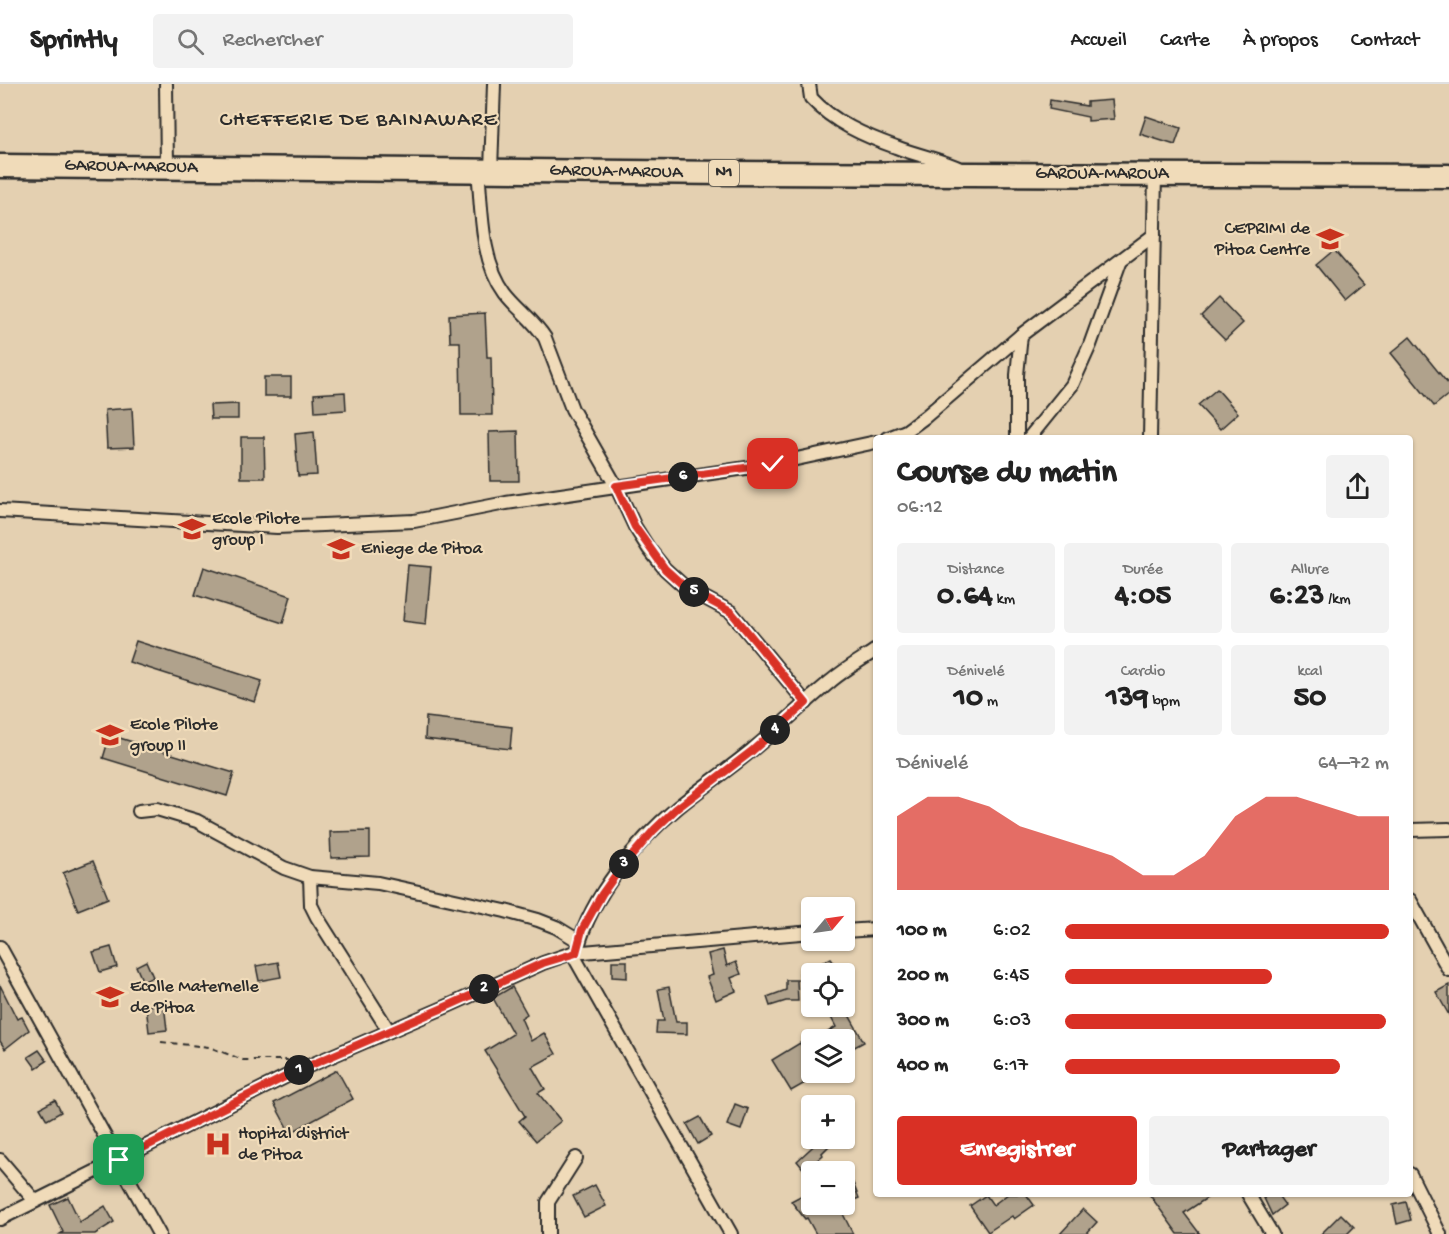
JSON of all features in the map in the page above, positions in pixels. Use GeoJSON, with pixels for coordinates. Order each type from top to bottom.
{"type":"FeatureCollection","features":[{"type":"Feature","properties":{"kind":"highway","name":"GAROUA-MAROUA"},"geometry":{"type":"LineString","coordinates":[[0,166],[1448,175]]}},
{"type":"Feature","properties":{"kind":"street"},"geometry":{"type":"LineString","coordinates":[[166,84],[167,167]]}},
{"type":"Feature","properties":{"kind":"street"},"geometry":{"type":"LineString","coordinates":[[494,84],[485,170],[485,240],[497,279],[505,293],[538,327],[545,338],[572,409],[616,486],[635,527],[665,569],[686,588],[731,612],[806,703]]}},
{"type":"Feature","properties":{"kind":"street"},"geometry":{"type":"LineString","coordinates":[[809,84],[811,98],[846,126],[897,148],[945,161],[971,173]]}},
{"type":"Feature","properties":{"kind":"street"},"geometry":{"type":"LineString","coordinates":[[1150,435],[1155,174]]}},
{"type":"Feature","properties":{"kind":"street"},"geometry":{"type":"LineString","coordinates":[[895,435],[925,417],[1021,335],[1154,235]]}},
{"type":"Feature","properties":{"kind":"street"},"geometry":{"type":"LineString","coordinates":[[1031,435],[1072,385],[1090,345],[1121,261]]}},
{"type":"Feature","properties":{"kind":"street"},"geometry":{"type":"LineString","coordinates":[[1017,435],[1017,375],[1021,335]]}},
{"type":"Feature","properties":{"kind":"street"},"geometry":{"type":"LineString","coordinates":[[0,511],[288,526],[414,521],[506,503],[773,464],[873,443]]}},
{"type":"Feature","properties":{"kind":"street"},"geometry":{"type":"LineString","coordinates":[[576,949],[582,930],[602,894],[654,830],[676,809],[752,751],[832,679],[873,652]]}},
{"type":"Feature","properties":{"kind":"street"},"geometry":{"type":"LineString","coordinates":[[139,811],[157,809],[197,821],[284,868],[310,877],[378,883],[505,911],[556,927],[576,949],[730,1234]]}},
{"type":"Feature","properties":{"kind":"street"},"geometry":{"type":"LineString","coordinates":[[1413,830],[1449,829]]}},
{"type":"Feature","properties":{"kind":"street"},"geometry":{"type":"LineString","coordinates":[[310,877],[311,905],[316,918],[389,1031]]}},
{"type":"Feature","properties":{"kind":"street"},"geometry":{"type":"LineString","coordinates":[[1413,905],[1449,970]]}},
{"type":"Feature","properties":{"kind":"street"},"geometry":{"type":"LineString","coordinates":[[855,930],[873,929]]}},
{"type":"Feature","properties":{"kind":"street"},"geometry":{"type":"LineString","coordinates":[[0,1219],[297,1071],[576,949],[801,933]]}},
{"type":"Feature","properties":{"kind":"street"},"geometry":{"type":"LineString","coordinates":[[0,947],[159,1234]]}},
{"type":"Feature","properties":{"kind":"street"},"geometry":{"type":"LineString","coordinates":[[548,1234],[548,1202],[576,1158]]}},
{"type":"Feature","properties":{"kind":"street"},"geometry":{"type":"LineString","coordinates":[[0,1160],[35,1202]]}},
{"type":"Feature","properties":{"kind":"street"},"geometry":{"type":"LineString","coordinates":[[1413,1180],[1440,1234]]}},
{"type":"Feature","properties":{"kind":"street"},"geometry":{"type":"LineString","coordinates":[[1250,1197],[1272,1234]]}},
{"type":"Feature","properties":{"kind":"path"},"geometry":{"type":"LineString","coordinates":[[161,1042],[209,1047],[243,1060],[291,1060]]}},
{"type":"Feature","properties":{"kind":"building"},"geometry":{"type":"Polygon","coordinates":[[[1050,100],[1087,106],[1087,102],[1112,100],[1114,119],[1088,121],[1088,117],[1049,109],[1050,100]]]}},
{"type":"Feature","properties":{"kind":"building"},"geometry":{"type":"Polygon","coordinates":[[[1146,116],[1181,128],[1175,145],[1140,134],[1146,116]]]}},
{"type":"Feature","properties":{"kind":"building"},"geometry":{"type":"Polygon","coordinates":[[[1334,250],[1364,285],[1345,301],[1316,265],[1334,250]]]}},
{"type":"Feature","properties":{"kind":"building"},"geometry":{"type":"Polygon","coordinates":[[[1219,298],[1243,323],[1225,340],[1201,316],[1219,298]]]}},
{"type":"Feature","properties":{"kind":"building"},"geometry":{"type":"Polygon","coordinates":[[[485,313],[487,357],[491,357],[492,415],[461,415],[460,342],[450,342],[449,315],[485,313]]]}},
{"type":"Feature","properties":{"kind":"building"},"geometry":{"type":"Polygon","coordinates":[[[1410,337],[1449,385],[1449,394],[1434,406],[1391,353],[1410,337]]]}},
{"type":"Feature","properties":{"kind":"building"},"geometry":{"type":"Polygon","coordinates":[[[264,377],[291,377],[291,396],[264,396],[264,377]]]}},
{"type":"Feature","properties":{"kind":"building"},"geometry":{"type":"Polygon","coordinates":[[[1217,389],[1238,413],[1220,429],[1198,405],[1217,389]]]}},
{"type":"Feature","properties":{"kind":"building"},"geometry":{"type":"Polygon","coordinates":[[[345,392],[346,410],[315,412],[314,394],[345,392]]]}},
{"type":"Feature","properties":{"kind":"building"},"geometry":{"type":"Polygon","coordinates":[[[238,404],[238,419],[211,419],[210,405],[238,404]]]}},
{"type":"Feature","properties":{"kind":"building"},"geometry":{"type":"Polygon","coordinates":[[[132,408],[134,447],[107,448],[105,410],[132,408]]]}},
{"type":"Feature","properties":{"kind":"building"},"geometry":{"type":"Polygon","coordinates":[[[518,431],[519,481],[490,481],[489,432],[518,431]]]}},
{"type":"Feature","properties":{"kind":"building"},"geometry":{"type":"Polygon","coordinates":[[[314,432],[317,475],[298,476],[295,434],[314,432]]]}},
{"type":"Feature","properties":{"kind":"building"},"geometry":{"type":"Polygon","coordinates":[[[241,437],[264,437],[265,478],[241,478],[241,437]]]}},
{"type":"Feature","properties":{"kind":"building"},"geometry":{"type":"Polygon","coordinates":[[[408,565],[431,567],[426,624],[403,621],[408,565]]]}},
{"type":"Feature","properties":{"kind":"building"},"geometry":{"type":"Polygon","coordinates":[[[204,567],[291,596],[283,623],[195,595],[204,567]]]}},
{"type":"Feature","properties":{"kind":"building"},"geometry":{"type":"Polygon","coordinates":[[[136,641],[262,681],[255,702],[129,662],[136,641]]]}},
{"type":"Feature","properties":{"kind":"building"},"geometry":{"type":"Polygon","coordinates":[[[426,717],[512,727],[510,749],[425,739],[426,717]]]}},
{"type":"Feature","properties":{"kind":"building"},"geometry":{"type":"Polygon","coordinates":[[[110,735],[234,773],[227,796],[103,758],[110,735]]]}},
{"type":"Feature","properties":{"kind":"building"},"geometry":{"type":"Polygon","coordinates":[[[370,831],[370,857],[331,858],[330,832],[370,831]]]}},
{"type":"Feature","properties":{"kind":"building"},"geometry":{"type":"Polygon","coordinates":[[[93,861],[108,898],[78,910],[63,873],[93,861]]]}},
{"type":"Feature","properties":{"kind":"building"},"geometry":{"type":"Polygon","coordinates":[[[111,947],[117,967],[100,972],[93,952],[111,947]]]}},
{"type":"Feature","properties":{"kind":"building"},"geometry":{"type":"Polygon","coordinates":[[[723,950],[727,966],[736,962],[741,974],[731,978],[736,991],[716,1000],[707,977],[713,975],[708,954],[723,950]]]}},
{"type":"Feature","properties":{"kind":"building"},"geometry":{"type":"Polygon","coordinates":[[[831,958],[833,963],[821,963],[831,958]]]}},
{"type":"Feature","properties":{"kind":"building"},"geometry":{"type":"Polygon","coordinates":[[[146,961],[153,977],[143,982],[136,966],[146,961]]]}},
{"type":"Feature","properties":{"kind":"building"},"geometry":{"type":"Polygon","coordinates":[[[612,961],[627,961],[627,978],[612,977],[612,961]]]}},
{"type":"Feature","properties":{"kind":"building"},"geometry":{"type":"Polygon","coordinates":[[[278,962],[281,977],[259,981],[256,966],[278,962]]]}},
{"type":"Feature","properties":{"kind":"building"},"geometry":{"type":"Polygon","coordinates":[[[786,980],[797,980],[798,1001],[786,1001],[770,1006],[767,997],[786,990],[786,980]]]}},
{"type":"Feature","properties":{"kind":"building"},"geometry":{"type":"Polygon","coordinates":[[[0,985],[17,1019],[22,1017],[29,1030],[5,1049],[0,1041],[0,985]]]}},
{"type":"Feature","properties":{"kind":"building"},"geometry":{"type":"Polygon","coordinates":[[[1449,985],[1449,1015],[1436,992],[1449,985]]]}},
{"type":"Feature","properties":{"kind":"building"},"geometry":{"type":"Polygon","coordinates":[[[512,987],[527,1014],[521,1018],[531,1041],[544,1033],[556,1054],[532,1067],[545,1089],[538,1093],[561,1121],[536,1141],[519,1121],[525,1116],[485,1051],[513,1034],[493,998],[512,987]]]}},
{"type":"Feature","properties":{"kind":"building"},"geometry":{"type":"Polygon","coordinates":[[[669,987],[676,1022],[687,1022],[687,1034],[656,1033],[657,1021],[664,1021],[658,989],[669,987]]]}},
{"type":"Feature","properties":{"kind":"building"},"geometry":{"type":"Polygon","coordinates":[[[164,1004],[167,1030],[149,1032],[146,1006],[164,1004]]]}},
{"type":"Feature","properties":{"kind":"building"},"geometry":{"type":"Polygon","coordinates":[[[831,1017],[850,1017],[864,1042],[855,1047],[855,1029],[833,1029],[836,1027],[831,1017]]]}},
{"type":"Feature","properties":{"kind":"building"},"geometry":{"type":"Polygon","coordinates":[[[800,1043],[801,1083],[805,1083],[791,1091],[772,1060],[800,1043]]]}},
{"type":"Feature","properties":{"kind":"building"},"geometry":{"type":"Polygon","coordinates":[[[39,1050],[47,1061],[36,1068],[28,1057],[39,1050]]]}},
{"type":"Feature","properties":{"kind":"building"},"geometry":{"type":"Polygon","coordinates":[[[337,1070],[353,1099],[290,1133],[274,1103],[337,1070]]]}},
{"type":"Feature","properties":{"kind":"building"},"geometry":{"type":"Polygon","coordinates":[[[55,1100],[61,1112],[47,1120],[40,1108],[55,1100]]]}},
{"type":"Feature","properties":{"kind":"building"},"geometry":{"type":"Polygon","coordinates":[[[735,1104],[748,1109],[741,1130],[727,1125],[735,1104]]]}},
{"type":"Feature","properties":{"kind":"building"},"geometry":{"type":"Polygon","coordinates":[[[700,1117],[711,1136],[698,1144],[687,1124],[700,1117]]]}},
{"type":"Feature","properties":{"kind":"building"},"geometry":{"type":"Polygon","coordinates":[[[810,1149],[826,1149],[816,1161],[801,1161],[801,1166],[797,1161],[810,1149]]]}},
{"type":"Feature","properties":{"kind":"building"},"geometry":{"type":"Polygon","coordinates":[[[595,1185],[606,1206],[584,1217],[573,1196],[595,1185]]]}},
{"type":"Feature","properties":{"kind":"building"},"geometry":{"type":"Polygon","coordinates":[[[855,1188],[859,1198],[855,1200],[855,1188]]]}},
{"type":"Feature","properties":{"kind":"building"},"geometry":{"type":"Polygon","coordinates":[[[801,1196],[801,1214],[791,1201],[801,1196]]]}},
{"type":"Feature","properties":{"kind":"building"},"geometry":{"type":"Polygon","coordinates":[[[68,1197],[80,1222],[105,1206],[114,1222],[95,1234],[60,1234],[63,1232],[50,1205],[68,1197]]]}},
{"type":"Feature","properties":{"kind":"building"},"geometry":{"type":"Polygon","coordinates":[[[983,1197],[987,1197],[993,1205],[1004,1197],[1028,1197],[1034,1205],[1014,1219],[1012,1216],[988,1232],[970,1206],[983,1197]]]}},
{"type":"Feature","properties":{"kind":"building"},"geometry":{"type":"Polygon","coordinates":[[[1151,1197],[1208,1197],[1184,1213],[1200,1234],[1178,1234],[1151,1197]]]}},
{"type":"Feature","properties":{"kind":"building"},"geometry":{"type":"Polygon","coordinates":[[[1263,1197],[1279,1197],[1285,1205],[1272,1215],[1263,1197]]]}},
{"type":"Feature","properties":{"kind":"building"},"geometry":{"type":"Polygon","coordinates":[[[1406,1202],[1411,1220],[1397,1224],[1393,1205],[1406,1202]]]}},
{"type":"Feature","properties":{"kind":"building"},"geometry":{"type":"Polygon","coordinates":[[[1083,1209],[1097,1222],[1086,1234],[1060,1234],[1083,1209]]]}},
{"type":"Feature","properties":{"kind":"building"},"geometry":{"type":"Polygon","coordinates":[[[1341,1214],[1354,1227],[1347,1234],[1321,1234],[1341,1214]]]}},
{"type":"Feature","properties":{"kind":"building"},"geometry":{"type":"Polygon","coordinates":[[[802,1215],[844,1215],[853,1234],[816,1234],[807,1218],[805,1219],[802,1215]]]}},
{"type":"Feature","properties":{"kind":"place","name":"CEPRIMI de Pitoa Centre"},"geometry":{"type":"Point","coordinates":[1330,239]}},
{"type":"Feature","properties":{"kind":"place","name":"Ecole Pilote group I"},"geometry":{"type":"Point","coordinates":[192,529]}},
{"type":"Feature","properties":{"kind":"place","name":"Eniege de Pitoa"},"geometry":{"type":"Point","coordinates":[341,549]}},
{"type":"Feature","properties":{"kind":"place","name":"Ecole Pilote group II"},"geometry":{"type":"Point","coordinates":[110,735]}},
{"type":"Feature","properties":{"kind":"place","name":"Ecolle Maternelle de Pitoa"},"geometry":{"type":"Point","coordinates":[110,997]}},
{"type":"Feature","properties":{"kind":"place","name":"Hopital district de Pitoa"},"geometry":{"type":"Point","coordinates":[218,1144]}},
{"type":"Feature","properties":{"kind":"district","name":"CHEFFERIE DE BAINAWARE"},"geometry":{"type":"Point","coordinates":[359,121]}},
{"type":"Feature","properties":{"kind":"route"},"geometry":{"type":"LineString","coordinates":[[119,1160],[297,1071],[543,963],[576,953],[582,930],[602,894],[654,830],[676,809],[752,751],[806,703],[731,612],[686,588],[665,569],[635,527],[616,486],[773,464]]}}]}
